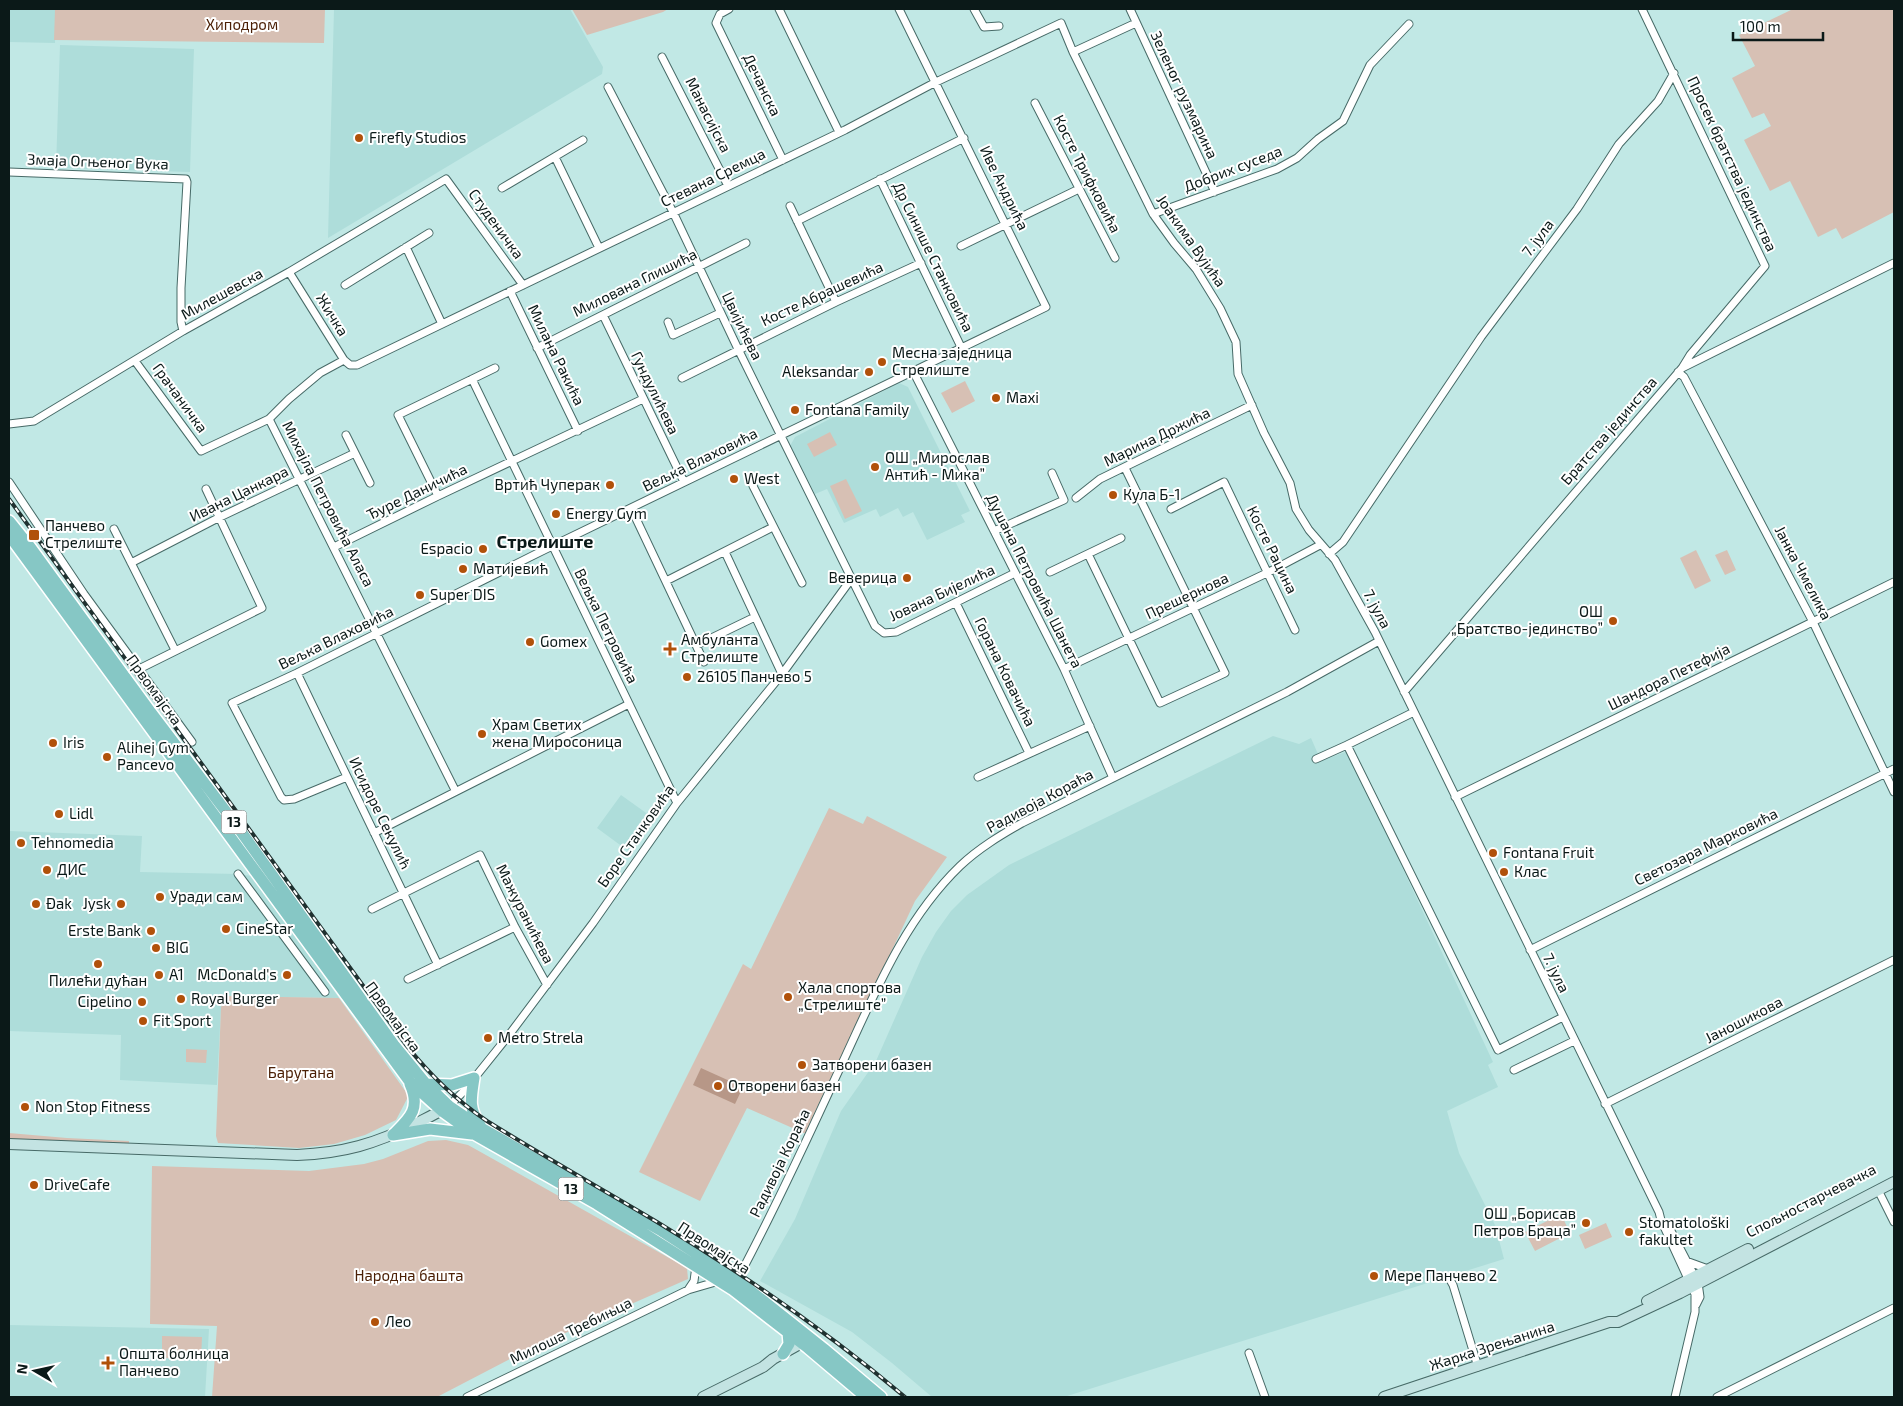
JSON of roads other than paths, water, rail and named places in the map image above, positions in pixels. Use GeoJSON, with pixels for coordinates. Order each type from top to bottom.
{"type":"FeatureCollection","features":[{"type":"Feature","properties":{"kind":"main road","name":"Првомајска"},"geometry":{"type":"LineString","coordinates":[[9,521],[237,826],[399,1053],[445,1108]]}},
{"type":"Feature","properties":{"kind":"main road","name":"Првомајска"},"geometry":{"type":"LineString","coordinates":[[9,535],[410,1082],[478,1132],[720,1281],[734,1284],[788,1332],[809,1343],[865,1397]]}},
{"type":"Feature","properties":{"kind":"main road"},"geometry":{"type":"LineString","coordinates":[[393,1135],[430,1129],[478,1132],[471,1100],[474,1078],[452,1085],[426,1084]]}},
{"type":"Feature","properties":{"kind":"main road"},"geometry":{"type":"LineString","coordinates":[[393,1135],[406,1122],[415,1105],[414,1092],[410,1082]]}},
{"type":"Feature","properties":{"kind":"main road","name":"Првомајска"},"geometry":{"type":"LineString","coordinates":[[478,1132],[651,1225],[734,1284],[881,1397]]}},
{"type":"Feature","properties":{"kind":"main road"},"geometry":{"type":"LineString","coordinates":[[783,1354],[789,1344],[788,1332]]}},
{"type":"Feature","properties":{"kind":"street","name":"Дечанска"},"geometry":{"type":"LineString","coordinates":[[729,9],[720,14],[716,23],[783,160]]}},
{"type":"Feature","properties":{"kind":"street"},"geometry":{"type":"LineString","coordinates":[[779,9],[839,132]]}},
{"type":"Feature","properties":{"kind":"street","name":"Иве Андрића"},"geometry":{"type":"LineString","coordinates":[[899,9],[1046,307]]}},
{"type":"Feature","properties":{"kind":"street"},"geometry":{"type":"LineString","coordinates":[[974,9],[984,27],[999,26]]}},
{"type":"Feature","properties":{"kind":"street","name":"Зеленог рузмарина"},"geometry":{"type":"LineString","coordinates":[[1130,9],[1215,192]]}},
{"type":"Feature","properties":{"kind":"street","name":"Просек братства јединства"},"geometry":{"type":"LineString","coordinates":[[1642,9],[1766,266],[1690,355],[1680,370]]}},
{"type":"Feature","properties":{"kind":"street","name":"Стевана Сремца"},"geometry":{"type":"LineString","coordinates":[[357,365],[783,160],[936,82],[1061,23]]}},
{"type":"Feature","properties":{"kind":"street","name":"Јоакима Вујића"},"geometry":{"type":"LineString","coordinates":[[1061,23],[1153,214],[1196,269],[1220,308],[1236,342],[1238,374],[1290,483],[1296,509],[1320,545],[1329,554]]}},
{"type":"Feature","properties":{"kind":"street"},"geometry":{"type":"LineString","coordinates":[[1074,52],[1136,23]]}},
{"type":"Feature","properties":{"kind":"street","name":"Добрих суседа"},"geometry":{"type":"LineString","coordinates":[[1153,214],[1277,169],[1297,158],[1318,139],[1343,121],[1370,65],[1410,24]]}},
{"type":"Feature","properties":{"kind":"street","name":"Манасијска"},"geometry":{"type":"LineString","coordinates":[[662,57],[728,186]]}},
{"type":"Feature","properties":{"kind":"street","name":"7. јула"},"geometry":{"type":"LineString","coordinates":[[1674,73],[1658,101],[1619,144],[1577,209],[1481,337],[1342,542],[1329,554],[1335,560],[1379,642],[1693,1282]]}},
{"type":"Feature","properties":{"kind":"street","name":"Цвијићева"},"geometry":{"type":"LineString","coordinates":[[608,86],[673,212],[720,313],[852,578]]}},
{"type":"Feature","properties":{"kind":"street","name":"Косте Трифковића"},"geometry":{"type":"LineString","coordinates":[[1035,103],[1114,258]]}},
{"type":"Feature","properties":{"kind":"street"},"geometry":{"type":"LineString","coordinates":[[797,220],[964,138]]}},
{"type":"Feature","properties":{"kind":"street"},"geometry":{"type":"LineString","coordinates":[[502,188],[583,140]]}},
{"type":"Feature","properties":{"kind":"street"},"geometry":{"type":"LineString","coordinates":[[555,157],[600,248]]}},
{"type":"Feature","properties":{"kind":"street","name":"Змаја Огњеног Вука"},"geometry":{"type":"LineString","coordinates":[[9,172],[186,179],[181,288],[181,322],[183,331]]}},
{"type":"Feature","properties":{"kind":"street","name":"Милешевска"},"geometry":{"type":"LineString","coordinates":[[9,424],[34,421],[183,331],[289,272],[446,179]]}},
{"type":"Feature","properties":{"kind":"street","name":"Студеничка"},"geometry":{"type":"LineString","coordinates":[[446,179],[523,285]]}},
{"type":"Feature","properties":{"kind":"street","name":"Др Синише Станковића"},"geometry":{"type":"LineString","coordinates":[[880,179],[961,347]]}},
{"type":"Feature","properties":{"kind":"street"},"geometry":{"type":"LineString","coordinates":[[961,246],[1079,189]]}},
{"type":"Feature","properties":{"kind":"street"},"geometry":{"type":"LineString","coordinates":[[790,206],[836,302]]}},
{"type":"Feature","properties":{"kind":"street"},"geometry":{"type":"LineString","coordinates":[[345,285],[429,233]]}},
{"type":"Feature","properties":{"kind":"street","name":"Милована Глишића"},"geometry":{"type":"LineString","coordinates":[[537,348],[746,244]]}},
{"type":"Feature","properties":{"kind":"street"},"geometry":{"type":"LineString","coordinates":[[406,247],[442,324]]}},
{"type":"Feature","properties":{"kind":"street","name":"Косте Абрашевића"},"geometry":{"type":"LineString","coordinates":[[682,378],[738,349],[921,263]]}},
{"type":"Feature","properties":{"kind":"street","name":"Братства јединства"},"geometry":{"type":"LineString","coordinates":[[1404,692],[1680,370],[1894,263]]}},
{"type":"Feature","properties":{"kind":"street","name":"Жичка"},"geometry":{"type":"LineString","coordinates":[[289,272],[344,360],[350,365],[357,365]]}},
{"type":"Feature","properties":{"kind":"street","name":"Милана Ракића"},"geometry":{"type":"LineString","coordinates":[[510,291],[578,431]]}},
{"type":"Feature","properties":{"kind":"street","name":"Вељка Влаховића"},"geometry":{"type":"LineString","coordinates":[[347,777],[294,799],[284,800],[232,703],[1046,307]]}},
{"type":"Feature","properties":{"kind":"street"},"geometry":{"type":"LineString","coordinates":[[668,322],[674,335],[720,313]]}},
{"type":"Feature","properties":{"kind":"street","name":"Гундулићева"},"geometry":{"type":"LineString","coordinates":[[603,315],[684,482]]}},
{"type":"Feature","properties":{"kind":"street"},"geometry":{"type":"LineString","coordinates":[[269,419],[320,373],[344,360]]}},
{"type":"Feature","properties":{"kind":"street","name":"Грачаничка"},"geometry":{"type":"LineString","coordinates":[[135,361],[201,451],[269,419]]}},
{"type":"Feature","properties":{"kind":"street"},"geometry":{"type":"LineString","coordinates":[[438,496],[398,415],[495,368]]}},
{"type":"Feature","properties":{"kind":"street","name":"Јанка Чмелика"},"geometry":{"type":"LineString","coordinates":[[1680,370],[1813,622],[1894,792]]}},
{"type":"Feature","properties":{"kind":"street","name":"Душана Петровића Шанета"},"geometry":{"type":"LineString","coordinates":[[913,372],[1064,669],[1113,778]]}},
{"type":"Feature","properties":{"kind":"street","name":"Вељка Петровића"},"geometry":{"type":"LineString","coordinates":[[472,379],[677,803]]}},
{"type":"Feature","properties":{"kind":"street","name":"Ђуре Даничића"},"geometry":{"type":"LineString","coordinates":[[334,547],[643,399]]}},
{"type":"Feature","properties":{"kind":"street","name":"Марина Држића"},"geometry":{"type":"LineString","coordinates":[[1076,498],[1100,479],[1252,405]]}},
{"type":"Feature","properties":{"kind":"street","name":"Михајла Петровића Аласа"},"geometry":{"type":"LineString","coordinates":[[269,419],[454,790]]}},
{"type":"Feature","properties":{"kind":"street"},"geometry":{"type":"LineString","coordinates":[[346,435],[370,483]]}},
{"type":"Feature","properties":{"kind":"street","name":"Ивана Цанкара"},"geometry":{"type":"LineString","coordinates":[[132,563],[220,517],[355,453]]}},
{"type":"Feature","properties":{"kind":"street"},"geometry":{"type":"LineString","coordinates":[[1088,554],[1160,703],[1225,673],[1125,468]]}},
{"type":"Feature","properties":{"kind":"street"},"geometry":{"type":"LineString","coordinates":[[994,531],[1064,500],[1052,473]]}},
{"type":"Feature","properties":{"kind":"street"},"geometry":{"type":"LineString","coordinates":[[9,482],[84,594],[192,742]]}},
{"type":"Feature","properties":{"kind":"street","name":"Косте Рацина"},"geometry":{"type":"LineString","coordinates":[[1171,509],[1224,482],[1269,572],[1295,630]]}},
{"type":"Feature","properties":{"kind":"street"},"geometry":{"type":"LineString","coordinates":[[753,486],[802,583]]}},
{"type":"Feature","properties":{"kind":"street"},"geometry":{"type":"LineString","coordinates":[[139,669],[262,608],[206,488]]}},
{"type":"Feature","properties":{"kind":"street"},"geometry":{"type":"LineString","coordinates":[[632,508],[704,662]]}},
{"type":"Feature","properties":{"kind":"street"},"geometry":{"type":"LineString","coordinates":[[666,581],[773,527]]}},
{"type":"Feature","properties":{"kind":"street"},"geometry":{"type":"LineString","coordinates":[[114,529],[174,650]]}},
{"type":"Feature","properties":{"kind":"street"},"geometry":{"type":"LineString","coordinates":[[1050,572],[1121,538]]}},
{"type":"Feature","properties":{"kind":"street","name":"Прешернова"},"geometry":{"type":"LineString","coordinates":[[1064,669],[1269,572],[1320,545]]}},
{"type":"Feature","properties":{"kind":"street"},"geometry":{"type":"LineString","coordinates":[[725,552],[782,674]]}},
{"type":"Feature","properties":{"kind":"street","name":"Јована Бијелића"},"geometry":{"type":"LineString","coordinates":[[852,578],[876,626],[884,633],[896,632],[1015,573]]}},
{"type":"Feature","properties":{"kind":"street","name":"Боре Станковића"},"geometry":{"type":"LineString","coordinates":[[445,1108],[474,1078],[547,985],[677,803],[782,674],[852,578]]}},
{"type":"Feature","properties":{"kind":"street","name":"Шандора Петефија"},"geometry":{"type":"LineString","coordinates":[[1455,797],[1894,582]]}},
{"type":"Feature","properties":{"kind":"street","name":"Горана Ковачића"},"geometry":{"type":"LineString","coordinates":[[956,603],[1029,753]]}},
{"type":"Feature","properties":{"kind":"street"},"geometry":{"type":"LineString","coordinates":[[697,645],[755,617]]}},
{"type":"Feature","properties":{"kind":"street","name":"Радивоја Кораћа"},"geometry":{"type":"LineString","coordinates":[[734,1284],[792,1169],[868,1006],[902,941],[921,910],[941,885],[961,865],[982,848],[1022,822],[1318,676],[1379,642]]}},
{"type":"Feature","properties":{"kind":"street","name":"Исидоре Секулић"},"geometry":{"type":"LineString","coordinates":[[297,673],[438,965]]}},
{"type":"Feature","properties":{"kind":"street"},"geometry":{"type":"LineString","coordinates":[[374,833],[454,790],[628,704]]}},
{"type":"Feature","properties":{"kind":"street"},"geometry":{"type":"LineString","coordinates":[[1316,758],[1414,712]]}},
{"type":"Feature","properties":{"kind":"street"},"geometry":{"type":"LineString","coordinates":[[978,778],[1090,726]]}},
{"type":"Feature","properties":{"kind":"street"},"geometry":{"type":"LineString","coordinates":[[1347,745],[1498,1050],[1563,1017]]}},
{"type":"Feature","properties":{"kind":"street","name":"Светозара Марковића"},"geometry":{"type":"LineString","coordinates":[[1530,950],[1894,769]]}},
{"type":"Feature","properties":{"kind":"street","name":"Мажуранићева"},"geometry":{"type":"LineString","coordinates":[[404,893],[480,855],[515,927],[547,985]]}},
{"type":"Feature","properties":{"kind":"street"},"geometry":{"type":"LineString","coordinates":[[238,874],[325,992]]}},
{"type":"Feature","properties":{"kind":"street"},"geometry":{"type":"LineString","coordinates":[[372,909],[404,893]]}},
{"type":"Feature","properties":{"kind":"street"},"geometry":{"type":"LineString","coordinates":[[408,979],[515,927]]}},
{"type":"Feature","properties":{"kind":"street","name":"Јаношикова"},"geometry":{"type":"LineString","coordinates":[[1605,1104],[1894,960]]}},
{"type":"Feature","properties":{"kind":"street"},"geometry":{"type":"LineString","coordinates":[[1514,1070],[1574,1041]]}},
{"type":"Feature","properties":{"kind":"street"},"geometry":{"type":"LineString","coordinates":[[9,1144],[297,1155],[332,1153],[367,1145],[393,1135],[445,1108]]}},
{"type":"Feature","properties":{"kind":"street","name":"Спољностарчевачка"},"geometry":{"type":"LineString","coordinates":[[1693,1282],[1708,1269],[1894,1176]]}},
{"type":"Feature","properties":{"kind":"street","name":"Спољностарчевачка"},"geometry":{"type":"LineString","coordinates":[[1693,1282],[1894,1182]]}},
{"type":"Feature","properties":{"kind":"street"},"geometry":{"type":"LineString","coordinates":[[1878,1190],[1894,1222]]}},
{"type":"Feature","properties":{"kind":"street","name":"7. јула"},"geometry":{"type":"LineString","coordinates":[[1659,1212],[1686,1261],[1693,1282]]}},
{"type":"Feature","properties":{"kind":"street"},"geometry":{"type":"LineString","coordinates":[[1686,1261],[1708,1269]]}},
{"type":"Feature","properties":{"kind":"street"},"geometry":{"type":"LineString","coordinates":[[688,1290],[694,1281],[696,1266]]}},
{"type":"Feature","properties":{"kind":"street"},"geometry":{"type":"LineString","coordinates":[[1449,1278],[1453,1285],[1478,1367]]}},
{"type":"Feature","properties":{"kind":"street","name":"Милоша Требињца"},"geometry":{"type":"LineString","coordinates":[[467,1397],[688,1290],[720,1281]]}},
{"type":"Feature","properties":{"kind":"street"},"geometry":{"type":"LineString","coordinates":[[1675,1397],[1696,1302],[1700,1297],[1693,1282]]}},
{"type":"Feature","properties":{"kind":"street","name":"Жарка Зрењанина"},"geometry":{"type":"LineString","coordinates":[[1384,1397],[1609,1322],[1618,1322],[1681,1292],[1693,1282]]}},
{"type":"Feature","properties":{"kind":"street","name":"Жарка Зрењанина"},"geometry":{"type":"LineString","coordinates":[[1609,1322],[1615,1317],[1693,1282]]}},
{"type":"Feature","properties":{"kind":"street"},"geometry":{"type":"LineString","coordinates":[[1681,1292],[1696,1302]]}},
{"type":"Feature","properties":{"kind":"street"},"geometry":{"type":"LineString","coordinates":[[1717,1397],[1894,1308]]}},
{"type":"Feature","properties":{"kind":"street"},"geometry":{"type":"LineString","coordinates":[[703,1397],[763,1367],[783,1354],[809,1343]]}},
{"type":"Feature","properties":{"kind":"street"},"geometry":{"type":"LineString","coordinates":[[763,1367],[776,1364],[809,1343]]}},
{"type":"Feature","properties":{"kind":"street"},"geometry":{"type":"LineString","coordinates":[[1249,1352],[1265,1397]]}},
{"type":"Feature","properties":{"kind":"railway"},"geometry":{"type":"LineString","coordinates":[[9,499],[407,1046],[434,1077],[454,1096],[487,1121],[657,1222],[753,1283],[846,1350],[905,1397]]}},
{"type":"Feature","properties":{"kind":"place","name":"Firefly Studios"},"geometry":{"type":"Point","coordinates":[359,138]}},
{"type":"Feature","properties":{"kind":"place","name":"Месна заједница Стрелиште"},"geometry":{"type":"Point","coordinates":[882,362]}},
{"type":"Feature","properties":{"kind":"place","name":"Aleksandar"},"geometry":{"type":"Point","coordinates":[869,372]}},
{"type":"Feature","properties":{"kind":"place","name":"Maxi"},"geometry":{"type":"Point","coordinates":[996,398]}},
{"type":"Feature","properties":{"kind":"place","name":"Fontana Family"},"geometry":{"type":"Point","coordinates":[795,410]}},
{"type":"Feature","properties":{"kind":"place","name":"ОШ „Мирослав Антић - Мика”"},"geometry":{"type":"Point","coordinates":[875,467]}},
{"type":"Feature","properties":{"kind":"place","name":"West"},"geometry":{"type":"Point","coordinates":[734,479]}},
{"type":"Feature","properties":{"kind":"place","name":"Вртић Чуперак"},"geometry":{"type":"Point","coordinates":[610,485]}},
{"type":"Feature","properties":{"kind":"place","name":"Кула Б-1"},"geometry":{"type":"Point","coordinates":[1113,495]}},
{"type":"Feature","properties":{"kind":"place","name":"Energy Gym"},"geometry":{"type":"Point","coordinates":[556,514]}},
{"type":"Feature","properties":{"kind":"place","name":"Панчево Стрелиште"},"geometry":{"type":"Point","coordinates":[34,535]}},
{"type":"Feature","properties":{"kind":"place","name":"Espacio"},"geometry":{"type":"Point","coordinates":[483,549]}},
{"type":"Feature","properties":{"kind":"place","name":"Матијевић"},"geometry":{"type":"Point","coordinates":[463,569]}},
{"type":"Feature","properties":{"kind":"place","name":"Веверица"},"geometry":{"type":"Point","coordinates":[907,578]}},
{"type":"Feature","properties":{"kind":"place","name":"Super DIS"},"geometry":{"type":"Point","coordinates":[420,595]}},
{"type":"Feature","properties":{"kind":"place","name":"ОШ „Братство-јединство”"},"geometry":{"type":"Point","coordinates":[1613,621]}},
{"type":"Feature","properties":{"kind":"place","name":"Gomex"},"geometry":{"type":"Point","coordinates":[530,642]}},
{"type":"Feature","properties":{"kind":"place","name":"Амбуланта Стрелиште"},"geometry":{"type":"Point","coordinates":[670,649]}},
{"type":"Feature","properties":{"kind":"place","name":"26105 Панчево 5"},"geometry":{"type":"Point","coordinates":[687,677]}},
{"type":"Feature","properties":{"kind":"place","name":"Храм Светих жена Миросоница"},"geometry":{"type":"Point","coordinates":[482,734]}},
{"type":"Feature","properties":{"kind":"place","name":"Iris"},"geometry":{"type":"Point","coordinates":[53,743]}},
{"type":"Feature","properties":{"kind":"place","name":"Alihej Gym Pancevo"},"geometry":{"type":"Point","coordinates":[107,757]}},
{"type":"Feature","properties":{"kind":"place","name":"Lidl"},"geometry":{"type":"Point","coordinates":[59,814]}},
{"type":"Feature","properties":{"kind":"place","name":"Tehnomedia"},"geometry":{"type":"Point","coordinates":[21,843]}},
{"type":"Feature","properties":{"kind":"place","name":"Fontana Fruit"},"geometry":{"type":"Point","coordinates":[1493,853]}},
{"type":"Feature","properties":{"kind":"place","name":"ДИС"},"geometry":{"type":"Point","coordinates":[47,870]}},
{"type":"Feature","properties":{"kind":"place","name":"Клас"},"geometry":{"type":"Point","coordinates":[1504,872]}},
{"type":"Feature","properties":{"kind":"place","name":"Уради сам"},"geometry":{"type":"Point","coordinates":[160,897]}},
{"type":"Feature","properties":{"kind":"place","name":"Đak"},"geometry":{"type":"Point","coordinates":[36,904]}},
{"type":"Feature","properties":{"kind":"place","name":"Jysk"},"geometry":{"type":"Point","coordinates":[121,904]}},
{"type":"Feature","properties":{"kind":"place","name":"CineStar"},"geometry":{"type":"Point","coordinates":[226,929]}},
{"type":"Feature","properties":{"kind":"place","name":"Erste Bank"},"geometry":{"type":"Point","coordinates":[151,931]}},
{"type":"Feature","properties":{"kind":"place","name":"BIG"},"geometry":{"type":"Point","coordinates":[156,948]}},
{"type":"Feature","properties":{"kind":"place","name":"Пилећи дућан"},"geometry":{"type":"Point","coordinates":[98,964]}},
{"type":"Feature","properties":{"kind":"place","name":"A1"},"geometry":{"type":"Point","coordinates":[159,975]}},
{"type":"Feature","properties":{"kind":"place","name":"McDonald's"},"geometry":{"type":"Point","coordinates":[287,975]}},
{"type":"Feature","properties":{"kind":"place","name":"Хала спортова „Стрелиште”"},"geometry":{"type":"Point","coordinates":[788,997]}},
{"type":"Feature","properties":{"kind":"place","name":"Royal Burger"},"geometry":{"type":"Point","coordinates":[181,999]}},
{"type":"Feature","properties":{"kind":"place","name":"Cipelino"},"geometry":{"type":"Point","coordinates":[142,1002]}},
{"type":"Feature","properties":{"kind":"place","name":"Fit Sport"},"geometry":{"type":"Point","coordinates":[143,1021]}},
{"type":"Feature","properties":{"kind":"place","name":"Metro Strela"},"geometry":{"type":"Point","coordinates":[488,1038]}},
{"type":"Feature","properties":{"kind":"place","name":"Затворени базен"},"geometry":{"type":"Point","coordinates":[802,1065]}},
{"type":"Feature","properties":{"kind":"place","name":"Отворени базен"},"geometry":{"type":"Point","coordinates":[718,1086]}},
{"type":"Feature","properties":{"kind":"place","name":"Non Stop Fitness"},"geometry":{"type":"Point","coordinates":[25,1107]}},
{"type":"Feature","properties":{"kind":"place","name":"DriveCafe"},"geometry":{"type":"Point","coordinates":[34,1185]}},
{"type":"Feature","properties":{"kind":"place","name":"ОШ „Борисав Петров Браца”"},"geometry":{"type":"Point","coordinates":[1586,1223]}},
{"type":"Feature","properties":{"kind":"place","name":"Stomatološki fakultet"},"geometry":{"type":"Point","coordinates":[1629,1232]}},
{"type":"Feature","properties":{"kind":"place","name":"Мере Панчево 2"},"geometry":{"type":"Point","coordinates":[1374,1276]}},
{"type":"Feature","properties":{"kind":"place","name":"Лео"},"geometry":{"type":"Point","coordinates":[375,1322]}},
{"type":"Feature","properties":{"kind":"place","name":"Општа болница Панчево"},"geometry":{"type":"Point","coordinates":[108,1363]}},
{"type":"Feature","properties":{"kind":"district","name":"Стрелиште"},"geometry":{"type":"Point","coordinates":[545,542]}},
{"type":"Feature","properties":{"kind":"park label","name":"Хиподром"},"geometry":{"type":"Point","coordinates":[242,25]}},
{"type":"Feature","properties":{"kind":"park label","name":"Барутана"},"geometry":{"type":"Point","coordinates":[301,1073]}},
{"type":"Feature","properties":{"kind":"park label","name":"Народна башта"},"geometry":{"type":"Point","coordinates":[409,1276]}}]}
